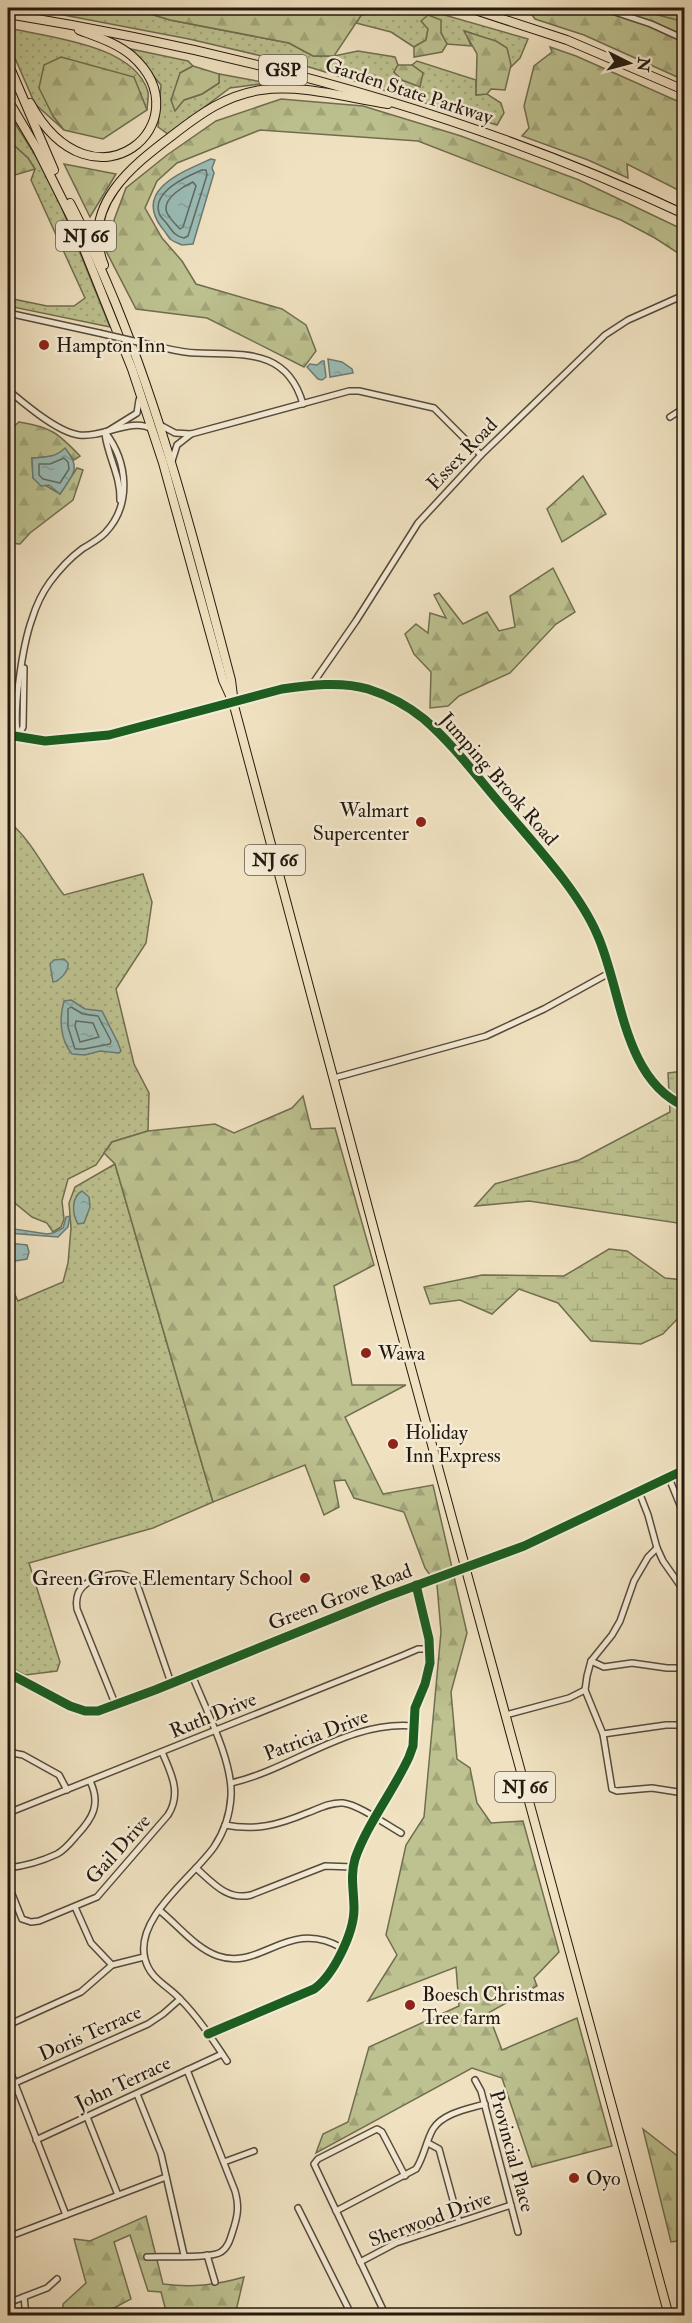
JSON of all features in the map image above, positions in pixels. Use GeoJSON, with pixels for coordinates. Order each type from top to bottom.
{"type":"FeatureCollection","features":[{"type":"Feature","properties":{"kind":"highway"},"geometry":{"type":"LineString","coordinates":[[469,8],[567,40],[684,90]]}},
{"type":"Feature","properties":{"kind":"highway","name":"Garden State Parkway"},"geometry":{"type":"LineString","coordinates":[[8,14],[163,42],[253,63],[415,108],[554,158],[684,214]]}},
{"type":"Feature","properties":{"kind":"highway"},"geometry":{"type":"LineString","coordinates":[[19,88],[51,132],[70,148],[84,154],[99,157],[117,155],[134,147],[147,134],[154,117],[154,98],[151,85],[142,67],[133,57],[117,46],[62,23]]}},
{"type":"Feature","properties":{"kind":"highway","name":"NJ 66"},"geometry":{"type":"LineString","coordinates":[[8,63],[62,189],[138,386],[172,461],[231,680],[233,702]]}},
{"type":"Feature","properties":{"kind":"highway"},"geometry":{"type":"LineString","coordinates":[[137,359],[129,326],[103,261],[98,236],[107,201],[118,183],[133,166],[207,110],[228,99],[252,92],[276,88],[292,89],[415,108]]}},
{"type":"Feature","properties":{"kind":"highway"},"geometry":{"type":"LineString","coordinates":[[8,100],[37,149],[72,219]]}},
{"type":"Feature","properties":{"kind":"highway","name":"NJ 66"},"geometry":{"type":"LineString","coordinates":[[62,189],[77,216],[108,285],[137,359],[157,427],[223,680],[233,702],[465,1568],[669,2316]]}},
{"type":"Feature","properties":{"kind":"street"},"geometry":{"type":"LineString","coordinates":[[603,8],[651,24],[684,39]]}},
{"type":"Feature","properties":{"kind":"street","name":"Essex Road"},"geometry":{"type":"LineString","coordinates":[[311,686],[356,621],[418,523],[481,455],[598,340],[628,320],[684,295]]}},
{"type":"Feature","properties":{"kind":"street"},"geometry":{"type":"LineString","coordinates":[[8,313],[185,352],[239,353],[260,357],[275,364],[287,374],[298,389],[303,404]]}},
{"type":"Feature","properties":{"kind":"street"},"geometry":{"type":"LineString","coordinates":[[105,432],[137,413],[140,405],[138,386]]}},
{"type":"Feature","properties":{"kind":"street"},"geometry":{"type":"LineString","coordinates":[[8,390],[66,431],[86,435],[138,424],[175,433],[191,434],[355,391],[425,404],[438,410],[481,455]]}},
{"type":"Feature","properties":{"kind":"street"},"geometry":{"type":"LineString","coordinates":[[670,417],[684,408]]}},
{"type":"Feature","properties":{"kind":"street"},"geometry":{"type":"LineString","coordinates":[[18,737],[15,726],[18,693],[31,620],[44,592],[70,560],[108,529],[120,508],[119,483],[106,445],[105,432]]}},
{"type":"Feature","properties":{"kind":"street"},"geometry":{"type":"LineString","coordinates":[[172,461],[177,445],[191,434]]}},
{"type":"Feature","properties":{"kind":"street","name":"Jumping Brook Road"},"geometry":{"type":"LineString","coordinates":[[8,735],[53,741],[109,735],[282,689],[311,686],[349,686],[370,690],[406,707],[432,727],[472,770],[563,880],[596,931],[640,1062],[657,1087],[673,1101],[684,1106]]}},
{"type":"Feature","properties":{"kind":"street"},"geometry":{"type":"LineString","coordinates":[[334,1078],[486,1036],[544,1009],[611,972]]}},
{"type":"Feature","properties":{"kind":"street","name":"Green Grove Road"},"geometry":{"type":"LineString","coordinates":[[8,1673],[85,1712],[116,1706],[416,1585],[524,1546],[684,1470]]}},
{"type":"Feature","properties":{"kind":"street"},"geometry":{"type":"LineString","coordinates":[[669,1478],[684,1515]]}},
{"type":"Feature","properties":{"kind":"street"},"geometry":{"type":"LineString","coordinates":[[639,1492],[657,1548],[663,1561],[684,1591]]}},
{"type":"Feature","properties":{"kind":"street"},"geometry":{"type":"LineString","coordinates":[[657,1548],[648,1557],[634,1581],[616,1628],[591,1661],[585,1690],[603,1734],[612,1788],[615,1790],[652,1788],[684,1793]]}},
{"type":"Feature","properties":{"kind":"street"},"geometry":{"type":"LineString","coordinates":[[116,1706],[77,1610],[77,1595],[84,1584],[90,1580],[119,1573],[132,1578],[137,1584],[171,1683]]}},
{"type":"Feature","properties":{"kind":"street"},"geometry":{"type":"LineString","coordinates":[[208,2034],[314,1989],[327,1977],[350,1933],[353,1917],[353,1867],[360,1848],[409,1757],[413,1746],[415,1708],[428,1674],[430,1649],[416,1585]]}},
{"type":"Feature","properties":{"kind":"street","name":"Ruth Drive"},"geometry":{"type":"LineString","coordinates":[[8,1813],[404,1654],[418,1649],[430,1649]]}},
{"type":"Feature","properties":{"kind":"street"},"geometry":{"type":"LineString","coordinates":[[591,1661],[603,1667],[638,1663],[667,1668],[684,1668]]}},
{"type":"Feature","properties":{"kind":"street"},"geometry":{"type":"LineString","coordinates":[[192,1675],[226,1761],[231,1783],[230,1806],[225,1825],[214,1847],[159,1910],[146,1933],[144,1957],[156,1979],[180,1999],[227,2061]]}},
{"type":"Feature","properties":{"kind":"street"},"geometry":{"type":"LineString","coordinates":[[506,1715],[569,1698],[585,1690]]}},
{"type":"Feature","properties":{"kind":"street","name":"Patricia Drive"},"geometry":{"type":"LineString","coordinates":[[231,1783],[371,1729],[396,1725],[414,1726]]}},
{"type":"Feature","properties":{"kind":"street"},"geometry":{"type":"LineString","coordinates":[[603,1734],[666,1725],[684,1725]]}},
{"type":"Feature","properties":{"kind":"street"},"geometry":{"type":"LineString","coordinates":[[8,1752],[24,1755],[59,1775],[67,1790]]}},
{"type":"Feature","properties":{"kind":"street","name":"Gail Drive"},"geometry":{"type":"LineString","coordinates":[[8,1884],[19,1914],[24,1920],[39,1921],[75,1907],[101,1893],[171,1812],[176,1787],[162,1752]]}},
{"type":"Feature","properties":{"kind":"street"},"geometry":{"type":"LineString","coordinates":[[8,1868],[29,1866],[66,1848],[94,1812],[96,1795],[90,1781]]}},
{"type":"Feature","properties":{"kind":"street"},"geometry":{"type":"LineString","coordinates":[[225,1825],[248,1829],[270,1827],[327,1805],[339,1803],[352,1806],[401,1833]]}},
{"type":"Feature","properties":{"kind":"street"},"geometry":{"type":"LineString","coordinates":[[195,1868],[225,1892],[242,1897],[325,1866],[353,1867]]}},
{"type":"Feature","properties":{"kind":"street"},"geometry":{"type":"LineString","coordinates":[[75,1907],[91,1943],[112,1965]]}},
{"type":"Feature","properties":{"kind":"street"},"geometry":{"type":"LineString","coordinates":[[159,1910],[202,1947],[224,1957],[243,1958],[299,1938],[320,1939],[342,1948]]}},
{"type":"Feature","properties":{"kind":"street"},"geometry":{"type":"LineString","coordinates":[[8,2025],[81,1992],[112,1965],[144,1957]]}},
{"type":"Feature","properties":{"kind":"street","name":"Doris Terrace"},"geometry":{"type":"LineString","coordinates":[[8,2086],[148,2024],[180,1999]]}},
{"type":"Feature","properties":{"kind":"street","name":"John Terrace"},"geometry":{"type":"LineString","coordinates":[[36,2140],[222,2054]]}},
{"type":"Feature","properties":{"kind":"street"},"geometry":{"type":"LineString","coordinates":[[8,2066],[66,2215]]}},
{"type":"Feature","properties":{"kind":"street"},"geometry":{"type":"LineString","coordinates":[[147,2257],[216,2254],[225,2249],[237,2217],[238,2200],[188,2070]]}},
{"type":"Feature","properties":{"kind":"street","name":"Provincial Place"},"geometry":{"type":"LineString","coordinates":[[475,2080],[485,2104],[518,2232]]}},
{"type":"Feature","properties":{"kind":"street"},"geometry":{"type":"LineString","coordinates":[[137,2094],[158,2147],[184,2256]]}},
{"type":"Feature","properties":{"kind":"street"},"geometry":{"type":"LineString","coordinates":[[336,2211],[416,2169],[423,2158],[432,2130],[440,2121],[485,2104]]}},
{"type":"Feature","properties":{"kind":"street"},"geometry":{"type":"LineString","coordinates":[[87,2117],[118,2195]]}},
{"type":"Feature","properties":{"kind":"street"},"geometry":{"type":"LineString","coordinates":[[386,2316],[314,2164],[318,2159],[377,2129],[382,2132],[405,2176]]}},
{"type":"Feature","properties":{"kind":"street"},"geometry":{"type":"LineString","coordinates":[[428,2143],[438,2149],[459,2222]]}},
{"type":"Feature","properties":{"kind":"street"},"geometry":{"type":"LineString","coordinates":[[224,2162],[254,2151]]}},
{"type":"Feature","properties":{"kind":"street"},"geometry":{"type":"LineString","coordinates":[[8,2237],[166,2177]]}},
{"type":"Feature","properties":{"kind":"street","name":"Sherwood Drive"},"geometry":{"type":"LineString","coordinates":[[360,2262],[396,2243],[511,2205]]}},
{"type":"Feature","properties":{"kind":"street"},"geometry":{"type":"LineString","coordinates":[[298,2208],[352,2316]]}},
{"type":"Feature","properties":{"kind":"street"},"geometry":{"type":"LineString","coordinates":[[207,2255],[215,2282]]}},
{"type":"Feature","properties":{"kind":"street"},"geometry":{"type":"LineString","coordinates":[[8,2303],[47,2288],[57,2278]]}},
{"type":"Feature","properties":{"kind":"street"},"geometry":{"type":"LineString","coordinates":[[24,2297],[26,2316]]}},
{"type":"Feature","properties":{"kind":"green space"},"geometry":{"type":"Polygon","coordinates":[[[27,8],[131,8],[170,20],[289,43],[313,56],[334,56],[358,51],[395,57],[398,65],[394,72],[423,73],[412,65],[417,61],[476,80],[476,95],[487,94],[501,103],[504,113],[497,125],[309,67],[189,39],[27,8]]]}},
{"type":"Feature","properties":{"kind":"green space"},"geometry":{"type":"Polygon","coordinates":[[[131,8],[360,8],[364,11],[334,56],[313,56],[289,43],[170,20],[131,8]]]}},
{"type":"Feature","properties":{"kind":"green space"},"geometry":{"type":"Polygon","coordinates":[[[360,8],[420,8],[528,39],[520,58],[511,67],[479,36],[465,31],[471,46],[447,44],[441,33],[428,29],[426,40],[414,47],[391,32],[356,23],[364,11],[360,8]]]}},
{"type":"Feature","properties":{"kind":"green space"},"geometry":{"type":"Polygon","coordinates":[[[527,8],[631,8],[684,21],[684,80],[584,35],[535,19],[527,8]]]}},
{"type":"Feature","properties":{"kind":"green space"},"geometry":{"type":"Polygon","coordinates":[[[631,8],[684,8],[684,21],[681,21],[631,8]]]}},
{"type":"Feature","properties":{"kind":"green space"},"geometry":{"type":"Polygon","coordinates":[[[428,15],[441,20],[441,33],[447,44],[442,52],[414,57],[414,47],[426,40],[428,29],[421,21],[428,15]]]}},
{"type":"Feature","properties":{"kind":"green space"},"geometry":{"type":"Polygon","coordinates":[[[8,28],[88,46],[109,53],[126,63],[140,76],[148,92],[147,110],[133,77],[53,116],[64,130],[35,104],[8,42],[8,28]]]}},
{"type":"Feature","properties":{"kind":"green space"},"geometry":{"type":"Polygon","coordinates":[[[464,31],[496,41],[507,48],[511,65],[505,90],[491,89],[487,94],[476,95],[477,54],[464,31]]]}},
{"type":"Feature","properties":{"kind":"green space"},"geometry":{"type":"Polygon","coordinates":[[[550,47],[576,56],[684,104],[684,193],[627,164],[628,178],[588,160],[522,136],[529,128],[524,106],[534,66],[552,52],[550,47]]]}},
{"type":"Feature","properties":{"kind":"green space"},"geometry":{"type":"Polygon","coordinates":[[[131,49],[188,61],[193,66],[180,73],[184,100],[202,94],[219,83],[219,74],[268,83],[230,88],[168,134],[158,127],[161,85],[131,49]]]}},
{"type":"Feature","properties":{"kind":"green space"},"geometry":{"type":"Polygon","coordinates":[[[61,57],[134,77],[147,110],[103,139],[64,130],[53,116],[39,88],[44,65],[61,57]]]}},
{"type":"Feature","properties":{"kind":"green space"},"geometry":{"type":"Polygon","coordinates":[[[398,65],[412,65],[423,73],[420,87],[402,80],[394,72],[398,65]]]}},
{"type":"Feature","properties":{"kind":"green space"},"geometry":{"type":"Polygon","coordinates":[[[193,66],[219,74],[219,83],[202,94],[184,100],[175,111],[171,100],[180,73],[193,66]]]}},
{"type":"Feature","properties":{"kind":"green space"},"geometry":{"type":"Polygon","coordinates":[[[281,99],[363,106],[461,136],[579,180],[684,230],[684,257],[621,220],[418,141],[260,130],[177,163],[157,181],[145,208],[162,238],[182,261],[196,284],[282,309],[306,325],[316,351],[304,367],[207,318],[136,309],[104,247],[126,188],[167,155],[216,121],[281,99]]]}},
{"type":"Feature","properties":{"kind":"green space"},"geometry":{"type":"Polygon","coordinates":[[[8,112],[40,163],[61,206],[110,327],[8,306],[8,298],[47,306],[74,306],[85,298],[31,180],[35,169],[28,158],[8,140],[8,112]]]}},
{"type":"Feature","properties":{"kind":"green space"},"geometry":{"type":"Polygon","coordinates":[[[8,140],[28,158],[35,169],[15,175],[8,169],[8,140]]]}},
{"type":"Feature","properties":{"kind":"green space"},"geometry":{"type":"Polygon","coordinates":[[[64,164],[116,174],[90,217],[64,164]]]}},
{"type":"Feature","properties":{"kind":"green space"},"geometry":{"type":"Polygon","coordinates":[[[19,422],[39,426],[53,432],[80,456],[74,460],[65,449],[54,456],[32,458],[33,478],[60,494],[77,468],[83,470],[73,500],[30,533],[20,544],[8,543],[8,431],[19,422]]]}},
{"type":"Feature","properties":{"kind":"green space"},"geometry":{"type":"Polygon","coordinates":[[[583,476],[606,514],[562,542],[547,509],[583,476]]]}},
{"type":"Feature","properties":{"kind":"green space"},"geometry":{"type":"Polygon","coordinates":[[[553,568],[575,612],[556,624],[510,673],[459,696],[448,706],[430,708],[431,672],[414,654],[405,634],[416,624],[428,633],[430,613],[446,618],[434,595],[439,593],[463,624],[487,612],[499,631],[515,627],[510,596],[553,568]]]}},
{"type":"Feature","properties":{"kind":"green space"},"geometry":{"type":"Polygon","coordinates":[[[8,821],[31,846],[64,895],[143,874],[152,902],[146,943],[116,989],[134,1064],[149,1093],[148,1131],[112,1142],[96,1165],[68,1179],[62,1201],[64,1219],[61,1227],[53,1232],[47,1223],[32,1217],[11,1200],[8,1202],[8,821]]]}},
{"type":"Feature","properties":{"kind":"green space"},"geometry":{"type":"Polygon","coordinates":[[[684,1071],[684,1224],[529,1201],[475,1206],[495,1184],[579,1160],[670,1112],[668,1073],[684,1071]]]}},
{"type":"Feature","properties":{"kind":"green space"},"geometry":{"type":"Polygon","coordinates":[[[303,1096],[311,1129],[335,1128],[374,1265],[334,1286],[352,1385],[406,1385],[345,1417],[383,1494],[433,1485],[467,1633],[451,1692],[457,1759],[470,1768],[477,1803],[491,1823],[523,1821],[559,1952],[534,1978],[537,1986],[488,2013],[502,2050],[577,2018],[612,2146],[532,2167],[502,2078],[472,2068],[316,2153],[323,2134],[348,2122],[369,2047],[459,2006],[456,1967],[368,2001],[397,1955],[386,1935],[406,1845],[424,1817],[441,1632],[437,1585],[425,1568],[404,1512],[354,1498],[345,1480],[334,1481],[339,1507],[324,1515],[305,1465],[213,1502],[115,1164],[104,1153],[112,1142],[148,1131],[215,1124],[234,1133],[292,1108],[303,1096]]]}},
{"type":"Feature","properties":{"kind":"green space"},"geometry":{"type":"Polygon","coordinates":[[[115,1164],[213,1502],[153,1528],[29,1563],[60,1662],[57,1671],[25,1675],[8,1666],[8,1280],[18,1301],[63,1282],[68,1263],[71,1228],[69,1203],[75,1187],[115,1164]]]}},
{"type":"Feature","properties":{"kind":"green space"},"geometry":{"type":"Polygon","coordinates":[[[609,1249],[627,1251],[665,1278],[684,1280],[684,1312],[663,1334],[641,1344],[591,1341],[558,1303],[519,1289],[492,1314],[460,1300],[430,1304],[424,1287],[482,1275],[564,1276],[609,1249]]]}},
{"type":"Feature","properties":{"kind":"green space"},"geometry":{"type":"Polygon","coordinates":[[[643,2129],[684,2161],[684,2240],[671,2242],[643,2129]]]}},
{"type":"Feature","properties":{"kind":"green space"},"geometry":{"type":"Polygon","coordinates":[[[146,2216],[163,2284],[204,2285],[244,2277],[235,2315],[167,2315],[161,2292],[148,2291],[130,2235],[114,2242],[131,2299],[101,2315],[63,2315],[63,2304],[86,2283],[74,2239],[90,2241],[146,2216]]]}},
{"type":"Feature","properties":{"kind":"water"},"geometry":{"type":"Polygon","coordinates":[[[211,159],[215,160],[212,168],[214,173],[193,244],[182,245],[170,239],[162,228],[155,215],[153,203],[157,193],[165,184],[211,159]]]}},
{"type":"Feature","properties":{"kind":"water"},"geometry":{"type":"Polygon","coordinates":[[[328,359],[342,362],[352,369],[353,373],[330,377],[328,359]]]}},
{"type":"Feature","properties":{"kind":"water"},"geometry":{"type":"Polygon","coordinates":[[[324,361],[326,377],[322,380],[318,379],[307,367],[310,364],[317,365],[324,361]]]}},
{"type":"Feature","properties":{"kind":"water"},"geometry":{"type":"Polygon","coordinates":[[[65,448],[73,461],[74,471],[60,494],[49,485],[41,486],[33,478],[32,458],[54,455],[65,448]]]}},
{"type":"Feature","properties":{"kind":"water"},"geometry":{"type":"Polygon","coordinates":[[[64,959],[68,963],[66,972],[53,982],[50,964],[54,960],[64,959]]]}},
{"type":"Feature","properties":{"kind":"water"},"geometry":{"type":"Polygon","coordinates":[[[71,1000],[85,1009],[102,1011],[118,1043],[121,1051],[119,1053],[100,1051],[85,1055],[72,1054],[65,1042],[61,1022],[64,1001],[71,1000]]]}},
{"type":"Feature","properties":{"kind":"water"},"geometry":{"type":"Polygon","coordinates":[[[82,1191],[89,1197],[90,1207],[84,1223],[78,1224],[74,1201],[82,1191]]]}},
{"type":"Feature","properties":{"kind":"water"},"geometry":{"type":"Polygon","coordinates":[[[70,1216],[68,1227],[58,1237],[8,1233],[8,1228],[53,1233],[63,1228],[66,1217],[70,1216]]]}},
{"type":"Feature","properties":{"kind":"water"},"geometry":{"type":"Polygon","coordinates":[[[8,1243],[27,1245],[29,1252],[27,1259],[8,1262],[8,1243]]]}},
{"type":"Feature","properties":{"kind":"cycle path"},"geometry":{"type":"LineString","coordinates":[[8,735],[45,741],[109,735],[282,689],[314,685],[336,684],[358,687],[375,691],[397,701],[424,719],[445,740],[567,884],[589,917],[597,934],[636,1054],[648,1075],[663,1093],[684,1106]]}},
{"type":"Feature","properties":{"kind":"cycle path"},"geometry":{"type":"LineString","coordinates":[[8,1673],[70,1706],[85,1711],[98,1711],[385,1597],[524,1546],[684,1470]]}},
{"type":"Feature","properties":{"kind":"cycle path"},"geometry":{"type":"LineString","coordinates":[[208,2034],[314,1989],[329,1974],[342,1952],[353,1918],[352,1878],[355,1859],[366,1834],[409,1757],[413,1746],[415,1708],[425,1684],[430,1663],[429,1639],[416,1585]]}},
{"type":"Feature","properties":{"kind":"place","name":"Hampton Inn"},"geometry":{"type":"Point","coordinates":[44,345]}},
{"type":"Feature","properties":{"kind":"place","name":"Walmart Supercenter"},"geometry":{"type":"Point","coordinates":[421,822]}},
{"type":"Feature","properties":{"kind":"place","name":"Wawa"},"geometry":{"type":"Point","coordinates":[366,1353]}},
{"type":"Feature","properties":{"kind":"place","name":"Holiday Inn Express"},"geometry":{"type":"Point","coordinates":[393,1444]}},
{"type":"Feature","properties":{"kind":"place","name":"Green Grove Elementary School"},"geometry":{"type":"Point","coordinates":[305,1578]}},
{"type":"Feature","properties":{"kind":"place","name":"Boesch Christmas Tree farm"},"geometry":{"type":"Point","coordinates":[410,2005]}},
{"type":"Feature","properties":{"kind":"place","name":"Oyo"},"geometry":{"type":"Point","coordinates":[574,2178]}}]}
